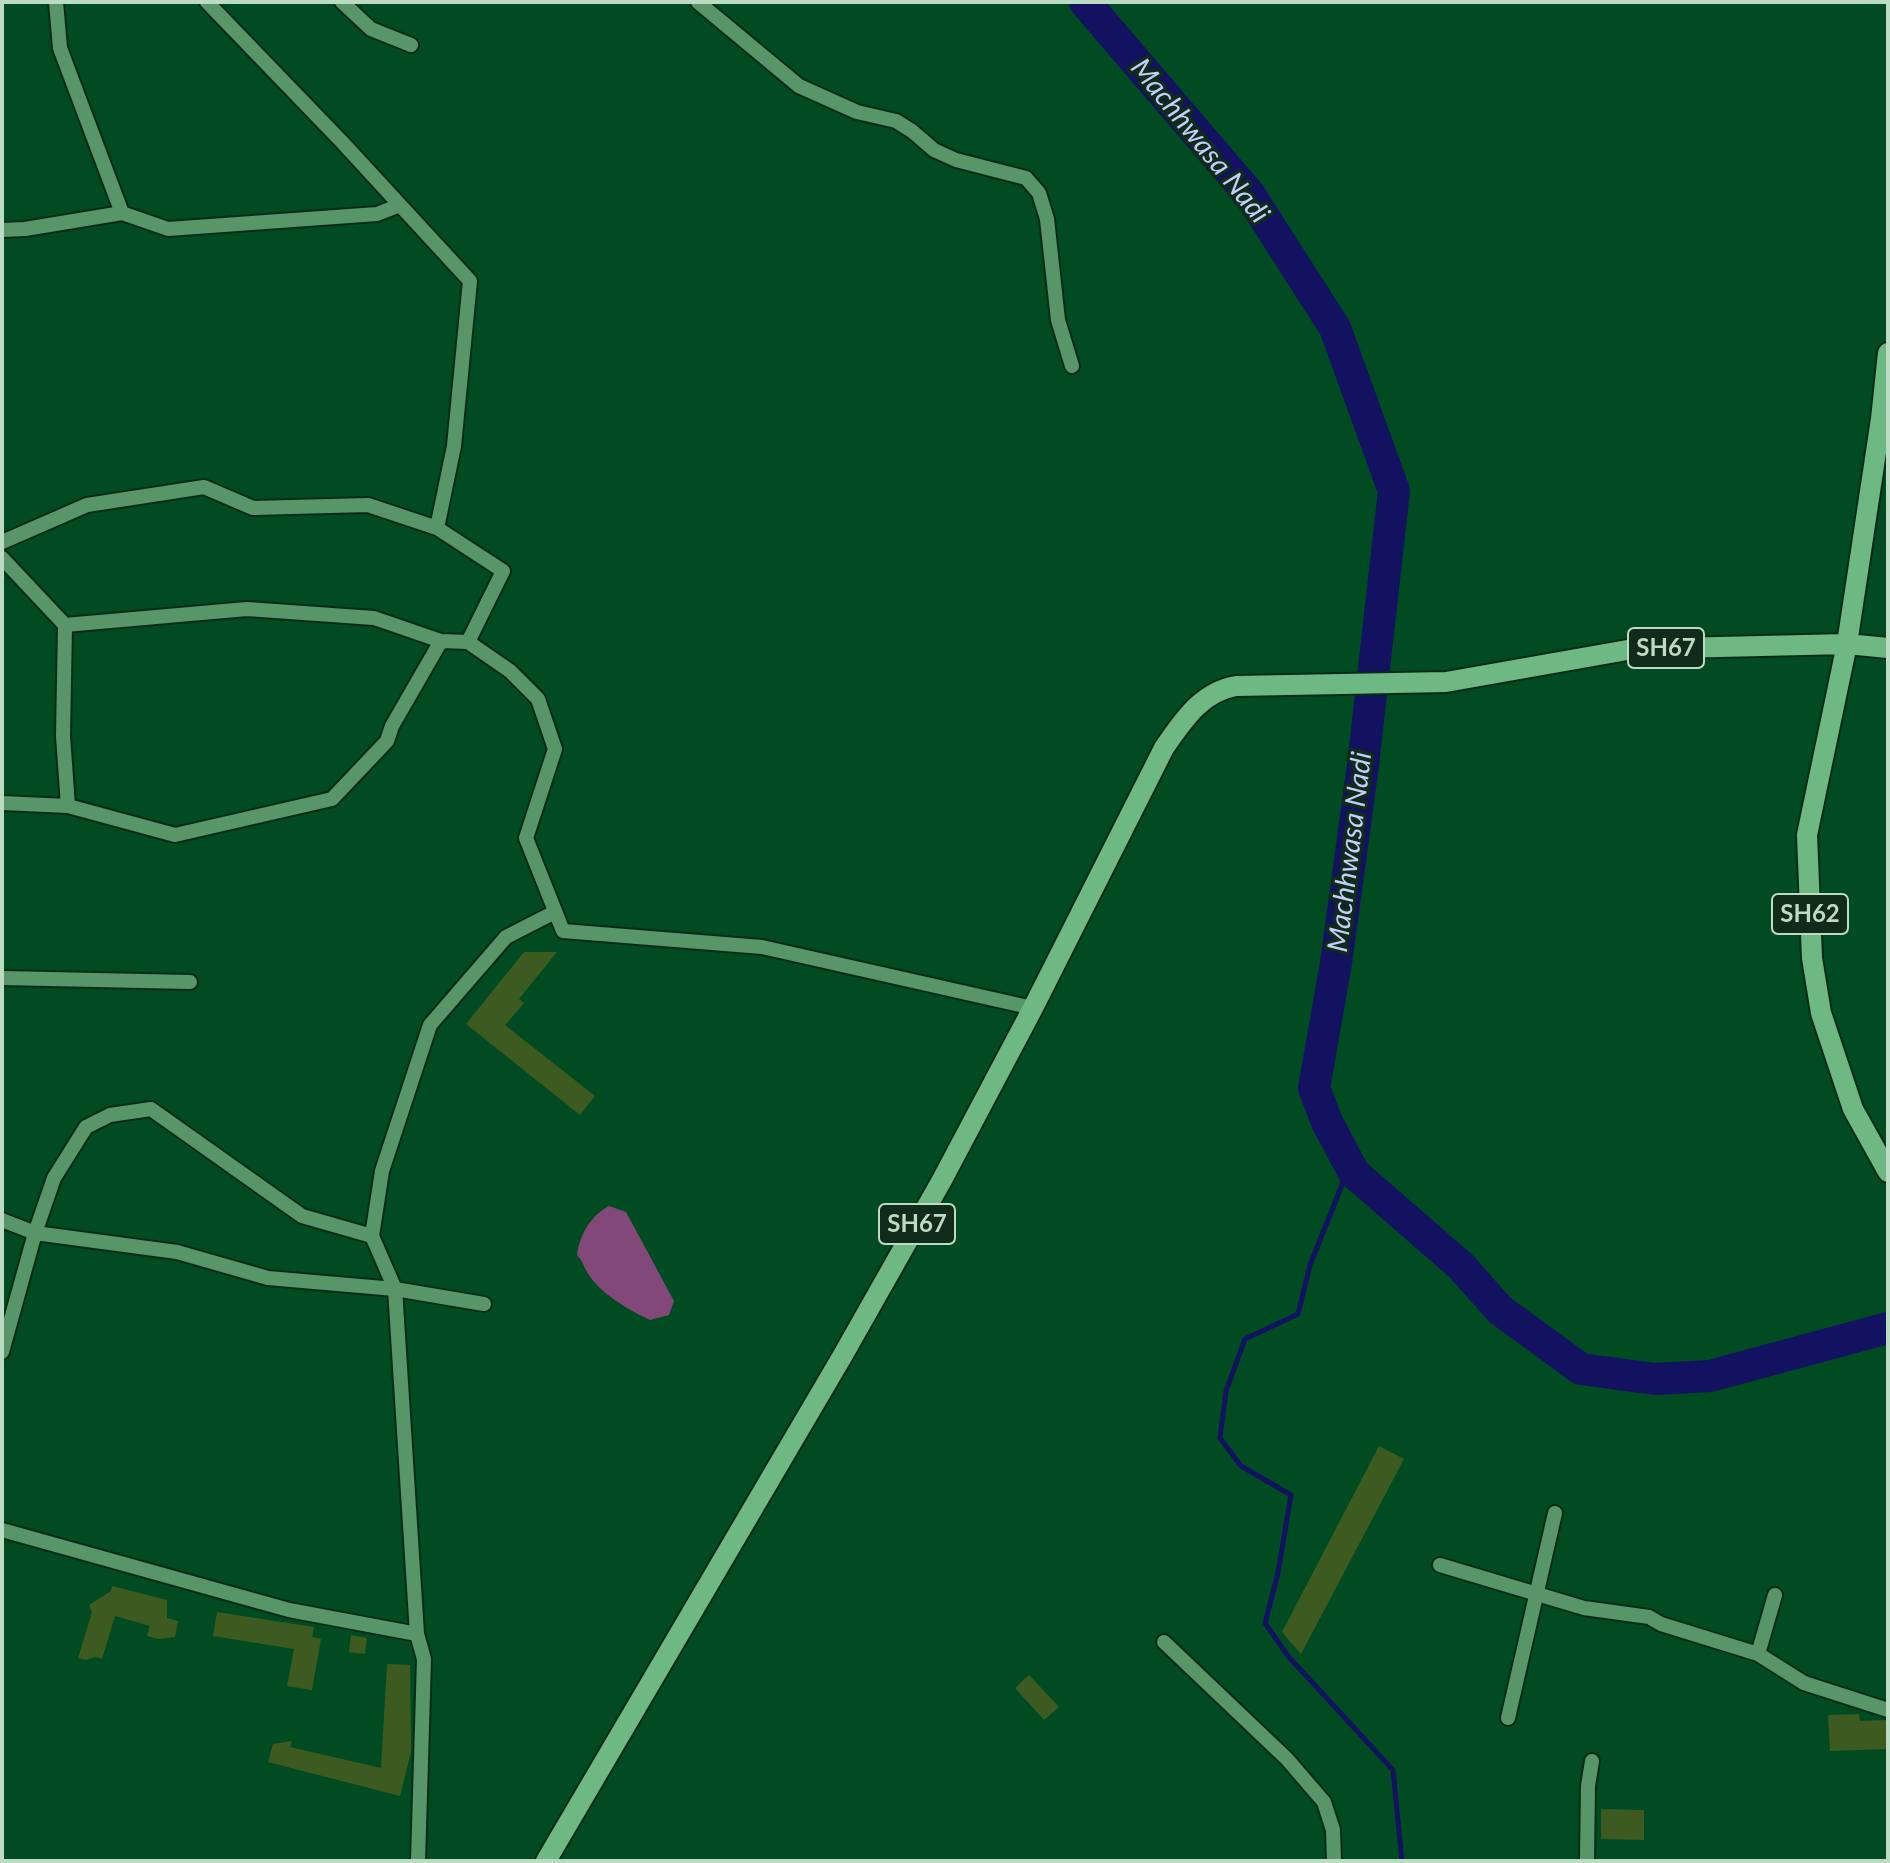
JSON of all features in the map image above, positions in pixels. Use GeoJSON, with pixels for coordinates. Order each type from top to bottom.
{"type":"FeatureCollection","features":[{"type":"Feature","properties":{"kind":"main road","name":"SH62"},"geometry":{"type":"LineString","coordinates":[[1888,353],[1847,644],[1807,835],[1812,958],[1821,1013],[1853,1109],[1888,1172]]}},
{"type":"Feature","properties":{"kind":"main road","name":"SH67"},"geometry":{"type":"LineString","coordinates":[[546,1861],[942,1180],[1164,748],[1186,717],[1205,699],[1222,689],[1236,686],[1446,682],[1633,649],[1847,644],[1888,648]]}},
{"type":"Feature","properties":{"kind":"street"},"geometry":{"type":"LineString","coordinates":[[56,2],[60,48],[122,213]]}},
{"type":"Feature","properties":{"kind":"street"},"geometry":{"type":"LineString","coordinates":[[207,2],[470,281],[454,446],[437,528]]}},
{"type":"Feature","properties":{"kind":"street"},"geometry":{"type":"LineString","coordinates":[[342,2],[371,29],[411,45]]}},
{"type":"Feature","properties":{"kind":"street"},"geometry":{"type":"LineString","coordinates":[[698,2],[799,86],[857,112],[896,121],[934,150],[956,160],[1026,178],[1039,193],[1047,219],[1058,320],[1072,366]]}},
{"type":"Feature","properties":{"kind":"street"},"geometry":{"type":"LineString","coordinates":[[2,230],[122,213],[168,229],[377,214],[400,205]]}},
{"type":"Feature","properties":{"kind":"street"},"geometry":{"type":"LineString","coordinates":[[2,542],[87,505],[204,487],[253,508],[368,505],[437,528],[503,571],[468,642]]}},
{"type":"Feature","properties":{"kind":"street"},"geometry":{"type":"LineString","coordinates":[[2,558],[65,625],[63,736],[68,806]]}},
{"type":"Feature","properties":{"kind":"street"},"geometry":{"type":"LineString","coordinates":[[65,625],[247,609],[374,618],[441,641],[468,642],[510,671],[538,699],[555,749],[526,838],[563,931],[762,947],[1033,1008]]}},
{"type":"Feature","properties":{"kind":"street"},"geometry":{"type":"LineString","coordinates":[[2,803],[68,806],[175,835],[332,799],[387,741],[392,726],[441,641]]}},
{"type":"Feature","properties":{"kind":"street"},"geometry":{"type":"LineString","coordinates":[[418,1861],[424,1659],[417,1634],[395,1289],[372,1236],[382,1171],[430,1025],[506,937],[555,912]]}},
{"type":"Feature","properties":{"kind":"street"},"geometry":{"type":"LineString","coordinates":[[2,978],[190,982]]}},
{"type":"Feature","properties":{"kind":"street"},"geometry":{"type":"LineString","coordinates":[[2,1352],[35,1233],[54,1178],[86,1127],[110,1115],[151,1109],[302,1216],[372,1236]]}},
{"type":"Feature","properties":{"kind":"street"},"geometry":{"type":"LineString","coordinates":[[2,1220],[35,1233],[177,1252],[268,1278],[395,1289],[484,1304]]}},
{"type":"Feature","properties":{"kind":"street"},"geometry":{"type":"LineString","coordinates":[[1508,1718],[1555,1513]]}},
{"type":"Feature","properties":{"kind":"street"},"geometry":{"type":"LineString","coordinates":[[2,1530],[289,1610],[417,1634]]}},
{"type":"Feature","properties":{"kind":"street"},"geometry":{"type":"LineString","coordinates":[[1440,1565],[1536,1591],[1584,1608],[1649,1617],[1661,1624],[1758,1654],[1804,1683],[1888,1710]]}},
{"type":"Feature","properties":{"kind":"street"},"geometry":{"type":"LineString","coordinates":[[1758,1654],[1775,1595]]}},
{"type":"Feature","properties":{"kind":"street"},"geometry":{"type":"LineString","coordinates":[[1164,1642],[1287,1759],[1324,1802],[1333,1830],[1334,1861]]}},
{"type":"Feature","properties":{"kind":"street"},"geometry":{"type":"LineString","coordinates":[[1587,1861],[1588,1786],[1592,1761]]}},
{"type":"Feature","properties":{"kind":"shaded area"},"geometry":{"type":"Polygon","coordinates":[[[609,1206],[626,1212],[674,1301],[669,1315],[650,1320],[624,1306],[592,1280],[577,1255],[587,1227],[596,1215],[609,1206]]]}},
{"type":"Feature","properties":{"kind":"building"},"geometry":{"type":"Polygon","coordinates":[[[524,952],[557,952],[519,999],[524,1003],[505,1025],[595,1096],[580,1115],[466,1024],[524,952]]]}},
{"type":"Feature","properties":{"kind":"building"},"geometry":{"type":"Polygon","coordinates":[[[1379,1446],[1404,1459],[1301,1654],[1282,1632],[1379,1446]]]}},
{"type":"Feature","properties":{"kind":"building"},"geometry":{"type":"Polygon","coordinates":[[[112,1586],[167,1600],[167,1618],[178,1621],[175,1637],[159,1639],[147,1636],[150,1626],[115,1616],[102,1659],[78,1658],[92,1612],[89,1605],[111,1591],[112,1586]]]}},
{"type":"Feature","properties":{"kind":"building"},"geometry":{"type":"Polygon","coordinates":[[[217,1612],[314,1627],[312,1637],[321,1639],[312,1690],[287,1686],[294,1649],[213,1636],[217,1612]]]}},
{"type":"Feature","properties":{"kind":"building"},"geometry":{"type":"Polygon","coordinates":[[[351,1635],[367,1638],[365,1654],[349,1652],[351,1635]]]}},
{"type":"Feature","properties":{"kind":"building"},"geometry":{"type":"Polygon","coordinates":[[[387,1664],[410,1665],[411,1752],[400,1796],[268,1762],[273,1744],[292,1741],[290,1747],[381,1768],[387,1664]]]}},
{"type":"Feature","properties":{"kind":"building"},"geometry":{"type":"Polygon","coordinates":[[[1029,1675],[1059,1707],[1044,1720],[1015,1688],[1029,1675]]]}},
{"type":"Feature","properties":{"kind":"building"},"geometry":{"type":"Polygon","coordinates":[[[1859,1714],[1860,1721],[1888,1720],[1888,1749],[1830,1751],[1828,1715],[1859,1714]]]}},
{"type":"Feature","properties":{"kind":"building"},"geometry":{"type":"Polygon","coordinates":[[[1601,1809],[1644,1810],[1644,1840],[1601,1839],[1601,1809]]]}},
{"type":"Feature","properties":{"kind":"waterway","name":"Machhwasa Nadi"},"geometry":{"type":"LineString","coordinates":[[1085,2],[1250,195],[1335,328],[1394,491],[1363,765],[1336,963],[1314,1088],[1327,1122],[1354,1173],[1461,1266],[1500,1310],[1581,1369],[1655,1379],[1710,1376],[1888,1328]]}},
{"type":"Feature","properties":{"kind":"waterway"},"geometry":{"type":"LineString","coordinates":[[1350,1165],[1310,1265],[1298,1314],[1245,1339],[1226,1391],[1220,1438],[1241,1466],[1291,1495],[1278,1573],[1265,1623],[1288,1656],[1393,1770],[1402,1861]]}}]}
